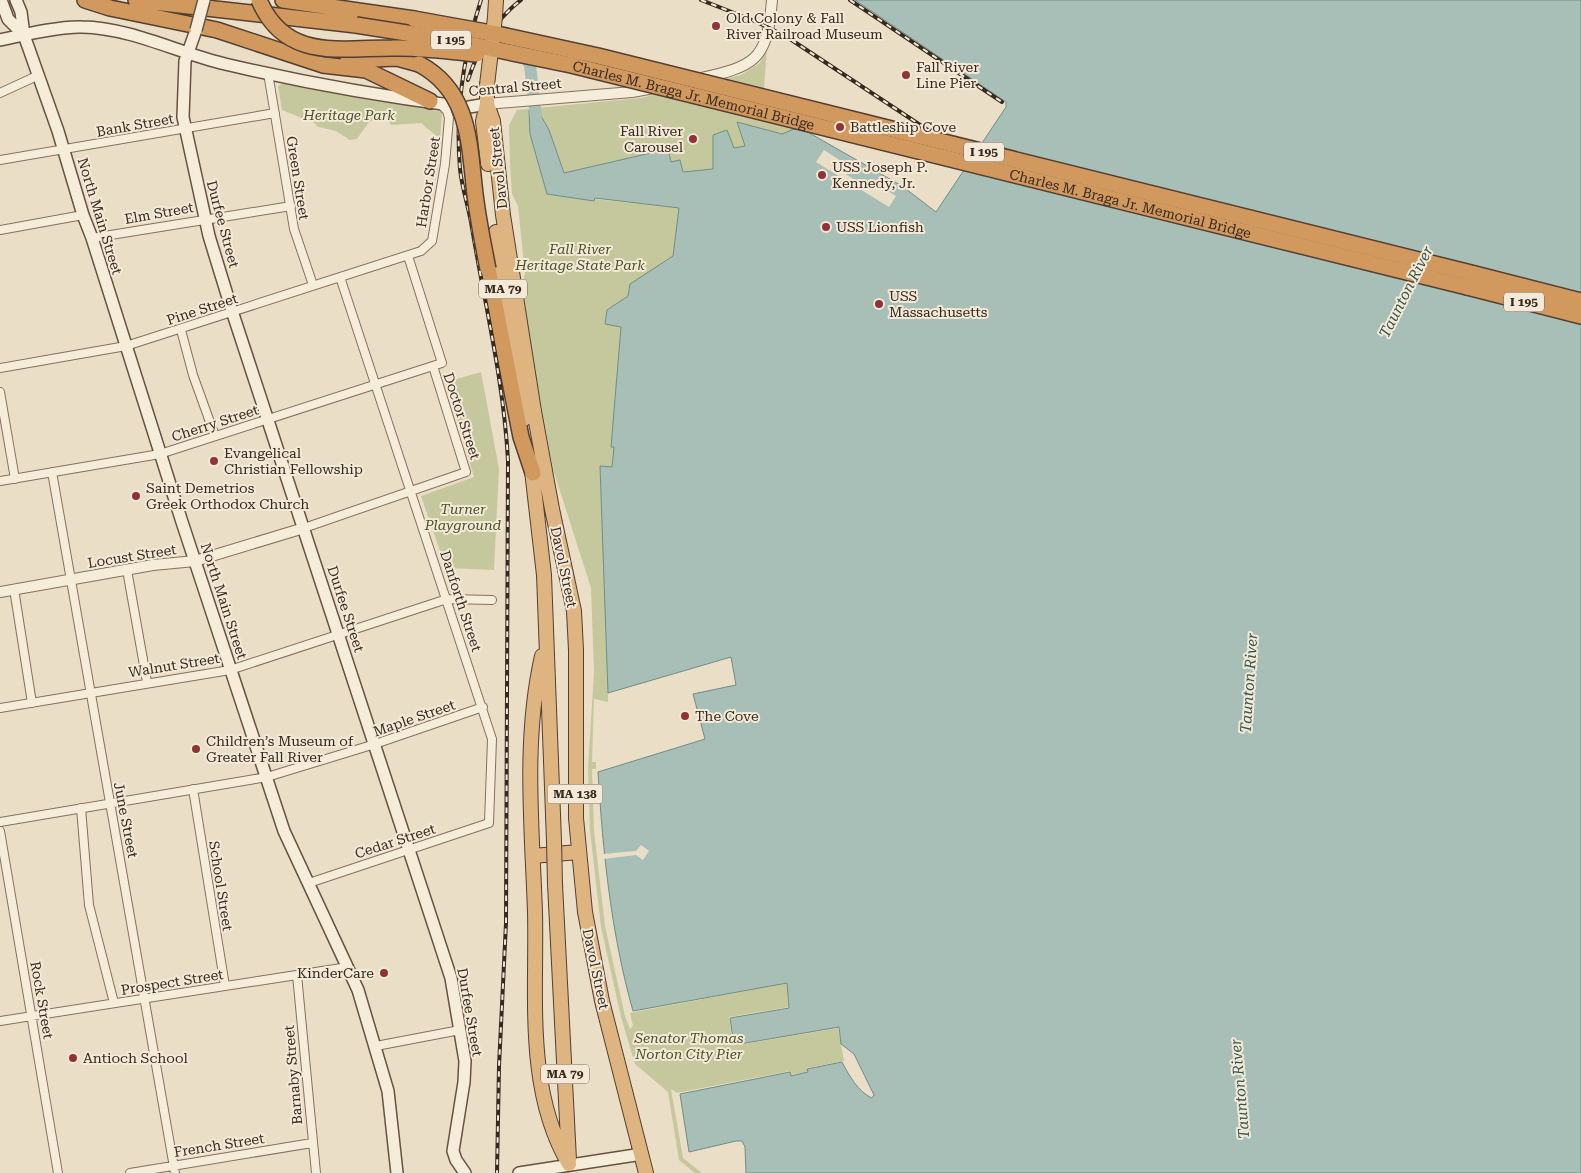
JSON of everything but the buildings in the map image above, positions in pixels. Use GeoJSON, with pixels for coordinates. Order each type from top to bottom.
{"type":"FeatureCollection","features":[{"type":"Feature","properties":{"kind":"highway"},"geometry":{"type":"LineString","coordinates":[[86,0],[110,8],[217,30],[324,65],[358,68],[374,72],[434,102]]}},
{"type":"Feature","properties":{"kind":"highway","name":"I 195"},"geometry":{"type":"LineString","coordinates":[[136,0],[359,12]]}},
{"type":"Feature","properties":{"kind":"highway"},"geometry":{"type":"LineString","coordinates":[[259,0],[277,28],[296,40],[316,48],[343,50],[414,48],[546,59]]}},
{"type":"Feature","properties":{"kind":"highway","name":"I 195"},"geometry":{"type":"LineString","coordinates":[[283,0],[359,12]]}},
{"type":"Feature","properties":{"kind":"highway","name":"MA 79"},"geometry":{"type":"LineString","coordinates":[[487,104],[487,85],[496,0]]}},
{"type":"Feature","properties":{"kind":"highway","name":"Charles M. Braga Jr. Memorial Bridge"},"geometry":{"type":"LineString","coordinates":[[359,12],[414,19],[497,34],[606,58],[1581,301]]}},
{"type":"Feature","properties":{"kind":"highway","name":"Charles M. Braga Jr. Memorial Bridge"},"geometry":{"type":"LineString","coordinates":[[359,12],[445,39],[546,59],[1581,316]]}},
{"type":"Feature","properties":{"kind":"highway"},"geometry":{"type":"LineString","coordinates":[[290,54],[346,60],[397,58],[420,64],[434,73],[450,89],[464,115],[488,269],[521,437],[533,473]]}},
{"type":"Feature","properties":{"kind":"highway","name":"Davol Street"},"geometry":{"type":"LineString","coordinates":[[487,104],[494,121],[503,215],[534,411],[574,617],[575,786],[578,852],[594,963],[646,1173]]}},
{"type":"Feature","properties":{"kind":"highway","name":"Davol Street"},"geometry":{"type":"LineString","coordinates":[[487,104],[483,121],[494,220],[533,473],[542,559],[555,884],[570,1168]]}},
{"type":"Feature","properties":{"kind":"highway"},"geometry":{"type":"LineString","coordinates":[[546,639],[536,684],[530,739],[539,1064],[548,1117],[570,1168]]}},
{"type":"Feature","properties":{"kind":"highway"},"geometry":{"type":"LineString","coordinates":[[533,856],[578,852]]}},
{"type":"Feature","properties":{"kind":"main road"},"geometry":{"type":"LineString","coordinates":[[1,0],[8,19],[24,35]]}},
{"type":"Feature","properties":{"kind":"main road"},"geometry":{"type":"LineString","coordinates":[[16,0],[21,12],[24,35]]}},
{"type":"Feature","properties":{"kind":"main road","name":"Durfee Street"},"geometry":{"type":"LineString","coordinates":[[204,0],[188,52],[183,88],[185,129],[205,218],[233,312],[451,978],[460,1030],[464,1073],[453,1151],[456,1160],[465,1173]]}},
{"type":"Feature","properties":{"kind":"main road","name":"Central Street"},"geometry":{"type":"LineString","coordinates":[[0,40],[88,27],[143,38],[221,63],[457,106],[487,104]]}},
{"type":"Feature","properties":{"kind":"main road","name":"North Main Street"},"geometry":{"type":"LineString","coordinates":[[24,35],[64,150],[82,216],[92,238],[160,454],[284,831],[358,990],[376,1046],[391,1103],[397,1173]]}},
{"type":"Feature","properties":{"kind":"main road"},"geometry":{"type":"LineString","coordinates":[[519,1173],[570,1168],[642,1154]]}},
{"type":"Feature","properties":{"kind":"street","name":"Central Street"},"geometry":{"type":"LineString","coordinates":[[487,104],[632,92],[731,71],[754,59],[765,41],[772,0]]}},
{"type":"Feature","properties":{"kind":"street","name":"Green Street"},"geometry":{"type":"LineString","coordinates":[[268,72],[297,243],[313,285]]}},
{"type":"Feature","properties":{"kind":"street"},"geometry":{"type":"LineString","coordinates":[[0,93],[39,75]]}},
{"type":"Feature","properties":{"kind":"street","name":"Harbor Street"},"geometry":{"type":"LineString","coordinates":[[408,256],[421,251],[432,241],[449,130],[449,115],[434,102]]}},
{"type":"Feature","properties":{"kind":"street","name":"Bank Street"},"geometry":{"type":"LineString","coordinates":[[0,160],[275,113]]}},
{"type":"Feature","properties":{"kind":"street","name":"Elm Street"},"geometry":{"type":"LineString","coordinates":[[92,238],[205,218],[291,206]]}},
{"type":"Feature","properties":{"kind":"street"},"geometry":{"type":"LineString","coordinates":[[0,230],[82,216]]}},
{"type":"Feature","properties":{"kind":"street"},"geometry":{"type":"LineString","coordinates":[[408,256],[442,363],[433,366]]}},
{"type":"Feature","properties":{"kind":"street","name":"Pine Street"},"geometry":{"type":"LineString","coordinates":[[0,368],[126,346],[408,256]]}},
{"type":"Feature","properties":{"kind":"street","name":"Danforth Street"},"geometry":{"type":"LineString","coordinates":[[340,277],[377,384],[492,739],[489,823]]}},
{"type":"Feature","properties":{"kind":"street"},"geometry":{"type":"LineString","coordinates":[[181,330],[192,375],[215,436]]}},
{"type":"Feature","properties":{"kind":"street","name":"Cherry Street"},"geometry":{"type":"LineString","coordinates":[[0,481],[160,454],[433,366]]}},
{"type":"Feature","properties":{"kind":"street","name":"Doctor Street"},"geometry":{"type":"LineString","coordinates":[[433,366],[466,473]]}},
{"type":"Feature","properties":{"kind":"street"},"geometry":{"type":"LineString","coordinates":[[0,392],[15,479]]}},
{"type":"Feature","properties":{"kind":"street","name":"June Street"},"geometry":{"type":"LineString","coordinates":[[52,472],[174,1169]]}},
{"type":"Feature","properties":{"kind":"street","name":"Locust Street"},"geometry":{"type":"LineString","coordinates":[[0,592],[127,570],[195,561],[304,528],[466,473]]}},
{"type":"Feature","properties":{"kind":"street"},"geometry":{"type":"LineString","coordinates":[[127,570],[147,682]]}},
{"type":"Feature","properties":{"kind":"street"},"geometry":{"type":"LineString","coordinates":[[14,589],[32,703]]}},
{"type":"Feature","properties":{"kind":"street","name":"Walnut Street"},"geometry":{"type":"LineString","coordinates":[[0,708],[147,682],[230,670],[447,599],[492,600]]}},
{"type":"Feature","properties":{"kind":"street","name":"Maple Street"},"geometry":{"type":"LineString","coordinates":[[0,822],[267,777],[375,744],[483,707]]}},
{"type":"Feature","properties":{"kind":"street","name":"School Street"},"geometry":{"type":"LineString","coordinates":[[193,788],[225,986]]}},
{"type":"Feature","properties":{"kind":"street"},"geometry":{"type":"LineString","coordinates":[[80,808],[89,905],[114,1004]]}},
{"type":"Feature","properties":{"kind":"street","name":"Cedar Street"},"geometry":{"type":"LineString","coordinates":[[309,883],[489,823]]}},
{"type":"Feature","properties":{"kind":"street","name":"Rock Street"},"geometry":{"type":"LineString","coordinates":[[0,831],[58,1173]]}},
{"type":"Feature","properties":{"kind":"street","name":"Prospect Street"},"geometry":{"type":"LineString","coordinates":[[0,1021],[348,967]]}},
{"type":"Feature","properties":{"kind":"street","name":"Barnaby Street"},"geometry":{"type":"LineString","coordinates":[[297,975],[316,1173]]}},
{"type":"Feature","properties":{"kind":"street"},"geometry":{"type":"LineString","coordinates":[[376,1046],[460,1030]]}},
{"type":"Feature","properties":{"kind":"street","name":"French Street"},"geometry":{"type":"LineString","coordinates":[[130,1173],[174,1169],[312,1143]]}},
{"type":"Feature","properties":{"kind":"green space","name":"Fall River Heritage State Park"},"geometry":{"type":"Polygon","coordinates":[[[767,47],[764,88],[799,127],[782,134],[737,123],[745,146],[734,148],[713,169],[683,172],[671,162],[668,149],[564,173],[549,130],[537,109],[529,110],[547,194],[679,208],[673,256],[630,284],[628,296],[607,310],[605,324],[621,327],[611,447],[614,447],[612,467],[600,467],[608,702],[594,699],[592,762],[596,762],[596,769],[592,769],[594,831],[605,926],[625,1016],[630,1029],[633,1026],[630,1013],[787,983],[788,1007],[729,1017],[733,1046],[838,1028],[844,1061],[807,1068],[807,1072],[791,1075],[790,1071],[677,1093],[671,1089],[683,1158],[702,1173],[695,1173],[679,1160],[668,1092],[635,1064],[621,1017],[601,927],[590,831],[588,768],[594,672],[591,588],[553,469],[520,290],[525,274],[518,206],[512,194],[509,125],[517,110],[640,98],[741,75],[760,63],[767,47]]]}},
{"type":"Feature","properties":{"kind":"green space","name":"Heritage Park"},"geometry":{"type":"Polygon","coordinates":[[[284,83],[442,112],[440,139],[421,123],[391,125],[384,116],[369,122],[357,139],[350,140],[336,131],[318,127],[309,118],[304,119],[282,110],[278,86],[284,83]]]}},
{"type":"Feature","properties":{"kind":"green space","name":"Turner Playground"},"geometry":{"type":"Polygon","coordinates":[[[481,372],[499,469],[494,570],[446,568],[421,496],[474,477],[446,382],[481,372]]]}},
{"type":"Feature","properties":{"kind":"water","name":"Taunton River"},"geometry":{"type":"Polygon","coordinates":[[[855,0],[1581,0],[1581,1173],[746,1173],[745,1147],[742,1141],[689,1152],[680,1094],[790,1072],[791,1076],[808,1072],[807,1069],[842,1062],[858,1088],[867,1096],[872,1098],[874,1095],[854,1054],[841,1044],[839,1027],[734,1045],[730,1018],[789,1008],[787,983],[633,1011],[625,982],[609,893],[602,833],[598,772],[705,739],[693,694],[736,685],[731,657],[608,693],[600,466],[612,467],[614,447],[611,447],[621,327],[605,324],[607,310],[628,296],[630,284],[673,256],[679,208],[595,198],[594,201],[547,194],[530,134],[529,110],[537,109],[549,130],[564,173],[668,149],[671,162],[680,160],[683,172],[713,169],[713,135],[727,130],[734,148],[745,146],[737,122],[782,134],[799,127],[902,186],[936,212],[1006,107],[1006,102],[855,0]]]}},
{"type":"Feature","properties":{"kind":"pier"},"geometry":{"type":"Polygon","coordinates":[[[824,150],[849,166],[844,173],[866,187],[871,180],[881,186],[887,178],[893,182],[888,191],[896,196],[889,207],[816,162],[824,150]]]}},
{"type":"Feature","properties":{"kind":"pier"},"geometry":{"type":"Polygon","coordinates":[[[641,845],[649,851],[643,860],[636,855],[603,859],[603,854],[636,851],[641,845]]]}},
{"type":"Feature","properties":{"kind":"waterway"},"geometry":{"type":"LineString","coordinates":[[521,50],[530,65],[537,127]]}},
{"type":"Feature","properties":{"kind":"railway"},"geometry":{"type":"LineString","coordinates":[[481,0],[470,41],[462,83],[459,148],[461,176],[471,221],[503,403],[508,461],[506,923],[499,1066],[497,1173]]}},
{"type":"Feature","properties":{"kind":"railway"},"geometry":{"type":"LineString","coordinates":[[468,80],[488,36],[503,17],[521,0]]}},
{"type":"Feature","properties":{"kind":"railway"},"geometry":{"type":"LineString","coordinates":[[701,0],[757,22],[787,37],[955,148]]}},
{"type":"Feature","properties":{"kind":"railway"},"geometry":{"type":"LineString","coordinates":[[850,0],[1002,102]]}},
{"type":"Feature","properties":{"kind":"place","name":"Old Colony & Fall River Railroad Museum"},"geometry":{"type":"Point","coordinates":[716,26]}},
{"type":"Feature","properties":{"kind":"place","name":"Fall River Line Pier"},"geometry":{"type":"Point","coordinates":[906,75]}},
{"type":"Feature","properties":{"kind":"place","name":"Battleship Cove"},"geometry":{"type":"Point","coordinates":[840,127]}},
{"type":"Feature","properties":{"kind":"place","name":"Fall River Carousel"},"geometry":{"type":"Point","coordinates":[693,139]}},
{"type":"Feature","properties":{"kind":"place","name":"USS Joseph P. Kennedy, Jr."},"geometry":{"type":"Point","coordinates":[822,175]}},
{"type":"Feature","properties":{"kind":"place","name":"USS Lionfish"},"geometry":{"type":"Point","coordinates":[826,227]}},
{"type":"Feature","properties":{"kind":"place","name":"USS Massachusetts"},"geometry":{"type":"Point","coordinates":[879,304]}},
{"type":"Feature","properties":{"kind":"place","name":"Evangelical Christian Fellowship"},"geometry":{"type":"Point","coordinates":[214,461]}},
{"type":"Feature","properties":{"kind":"place","name":"Saint Demetrios Greek Orthodox Church"},"geometry":{"type":"Point","coordinates":[136,496]}},
{"type":"Feature","properties":{"kind":"place","name":"The Cove"},"geometry":{"type":"Point","coordinates":[685,716]}},
{"type":"Feature","properties":{"kind":"place","name":"Children’s Museum of Greater Fall River"},"geometry":{"type":"Point","coordinates":[196,749]}},
{"type":"Feature","properties":{"kind":"place","name":"KinderCare"},"geometry":{"type":"Point","coordinates":[384,973]}},
{"type":"Feature","properties":{"kind":"place","name":"Antioch School"},"geometry":{"type":"Point","coordinates":[73,1058]}},
{"type":"Feature","properties":{"kind":"park label","name":"Senator Thomas Norton City Pier"},"geometry":{"type":"Point","coordinates":[689,1046]}}]}
